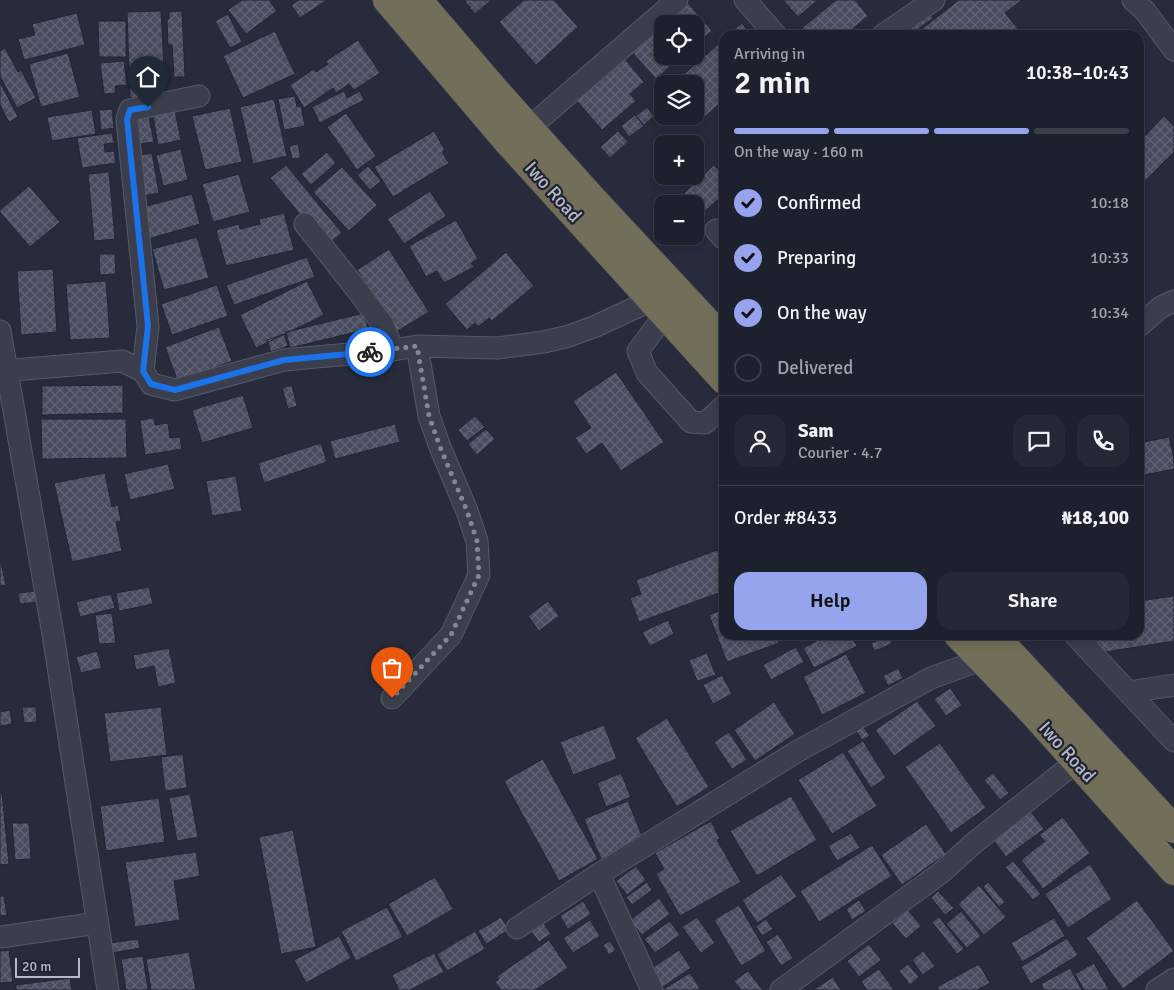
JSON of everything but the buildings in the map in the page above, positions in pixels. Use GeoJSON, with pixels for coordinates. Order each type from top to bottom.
{"type":"FeatureCollection","features":[{"type":"Feature","properties":{"kind":"highway","name":"Iwo Road"},"geometry":{"type":"LineString","coordinates":[[388,0],[507,141],[719,375]]}},
{"type":"Feature","properties":{"kind":"highway","name":"Iwo Road"},"geometry":{"type":"LineString","coordinates":[[418,0],[590,196],[719,334]]}},
{"type":"Feature","properties":{"kind":"highway","name":"Iwo Road"},"geometry":{"type":"LineString","coordinates":[[963,640],[1034,715],[1174,871]]}},
{"type":"Feature","properties":{"kind":"highway","name":"Iwo Road"},"geometry":{"type":"LineString","coordinates":[[999,640],[1174,829]]}},
{"type":"Feature","properties":{"kind":"street"},"geometry":{"type":"LineString","coordinates":[[529,128],[677,0]]}},
{"type":"Feature","properties":{"kind":"street"},"geometry":{"type":"LineString","coordinates":[[745,0],[772,30]]}},
{"type":"Feature","properties":{"kind":"street"},"geometry":{"type":"LineString","coordinates":[[890,30],[934,0]]}},
{"type":"Feature","properties":{"kind":"street"},"geometry":{"type":"LineString","coordinates":[[1146,4],[1174,50]]}},
{"type":"Feature","properties":{"kind":"street"},"geometry":{"type":"LineString","coordinates":[[143,371],[148,326],[127,119],[130,110],[199,96]]}},
{"type":"Feature","properties":{"kind":"street"},"geometry":{"type":"LineString","coordinates":[[304,224],[383,325],[393,350]]}},
{"type":"Feature","properties":{"kind":"street"},"geometry":{"type":"LineString","coordinates":[[674,284],[658,308],[638,351],[647,373],[691,422],[705,423],[719,410]]}},
{"type":"Feature","properties":{"kind":"street"},"geometry":{"type":"LineString","coordinates":[[1144,322],[1161,307],[1174,301]]}},
{"type":"Feature","properties":{"kind":"street"},"geometry":{"type":"LineString","coordinates":[[3,370],[122,361],[143,371],[151,384],[175,390],[284,360],[417,346],[498,348],[544,342],[658,308]]}},
{"type":"Feature","properties":{"kind":"street"},"geometry":{"type":"LineString","coordinates":[[0,331],[3,370],[54,644],[108,990]]}},
{"type":"Feature","properties":{"kind":"street"},"geometry":{"type":"LineString","coordinates":[[392,698],[451,635],[479,575],[477,541],[429,416],[417,346]]}},
{"type":"Feature","properties":{"kind":"street"},"geometry":{"type":"LineString","coordinates":[[1080,640],[1174,741]]}},
{"type":"Feature","properties":{"kind":"street"},"geometry":{"type":"LineString","coordinates":[[517,928],[599,874],[798,751],[931,678],[981,660]]}},
{"type":"Feature","properties":{"kind":"street"},"geometry":{"type":"LineString","coordinates":[[1129,692],[1174,685]]}},
{"type":"Feature","properties":{"kind":"street"},"geometry":{"type":"LineString","coordinates":[[781,990],[942,872],[974,843],[1076,762]]}},
{"type":"Feature","properties":{"kind":"street"},"geometry":{"type":"LineString","coordinates":[[599,874],[652,990]]}},
{"type":"Feature","properties":{"kind":"street"},"geometry":{"type":"LineString","coordinates":[[0,937],[98,922]]}},
{"type":"Feature","properties":{"kind":"street"},"geometry":{"type":"LineString","coordinates":[[1157,990],[1174,979]]}},
{"type":"Feature","properties":{"kind":"way so far"},"geometry":{"type":"LineString","coordinates":[[370,352],[417,346],[429,416],[477,541],[479,575],[451,635],[392,698]]}},
{"type":"Feature","properties":{"kind":"route"},"geometry":{"type":"LineString","coordinates":[[148,107],[130,110],[127,119],[148,326],[143,371],[151,384],[175,390],[284,360],[370,352]]}}]}
